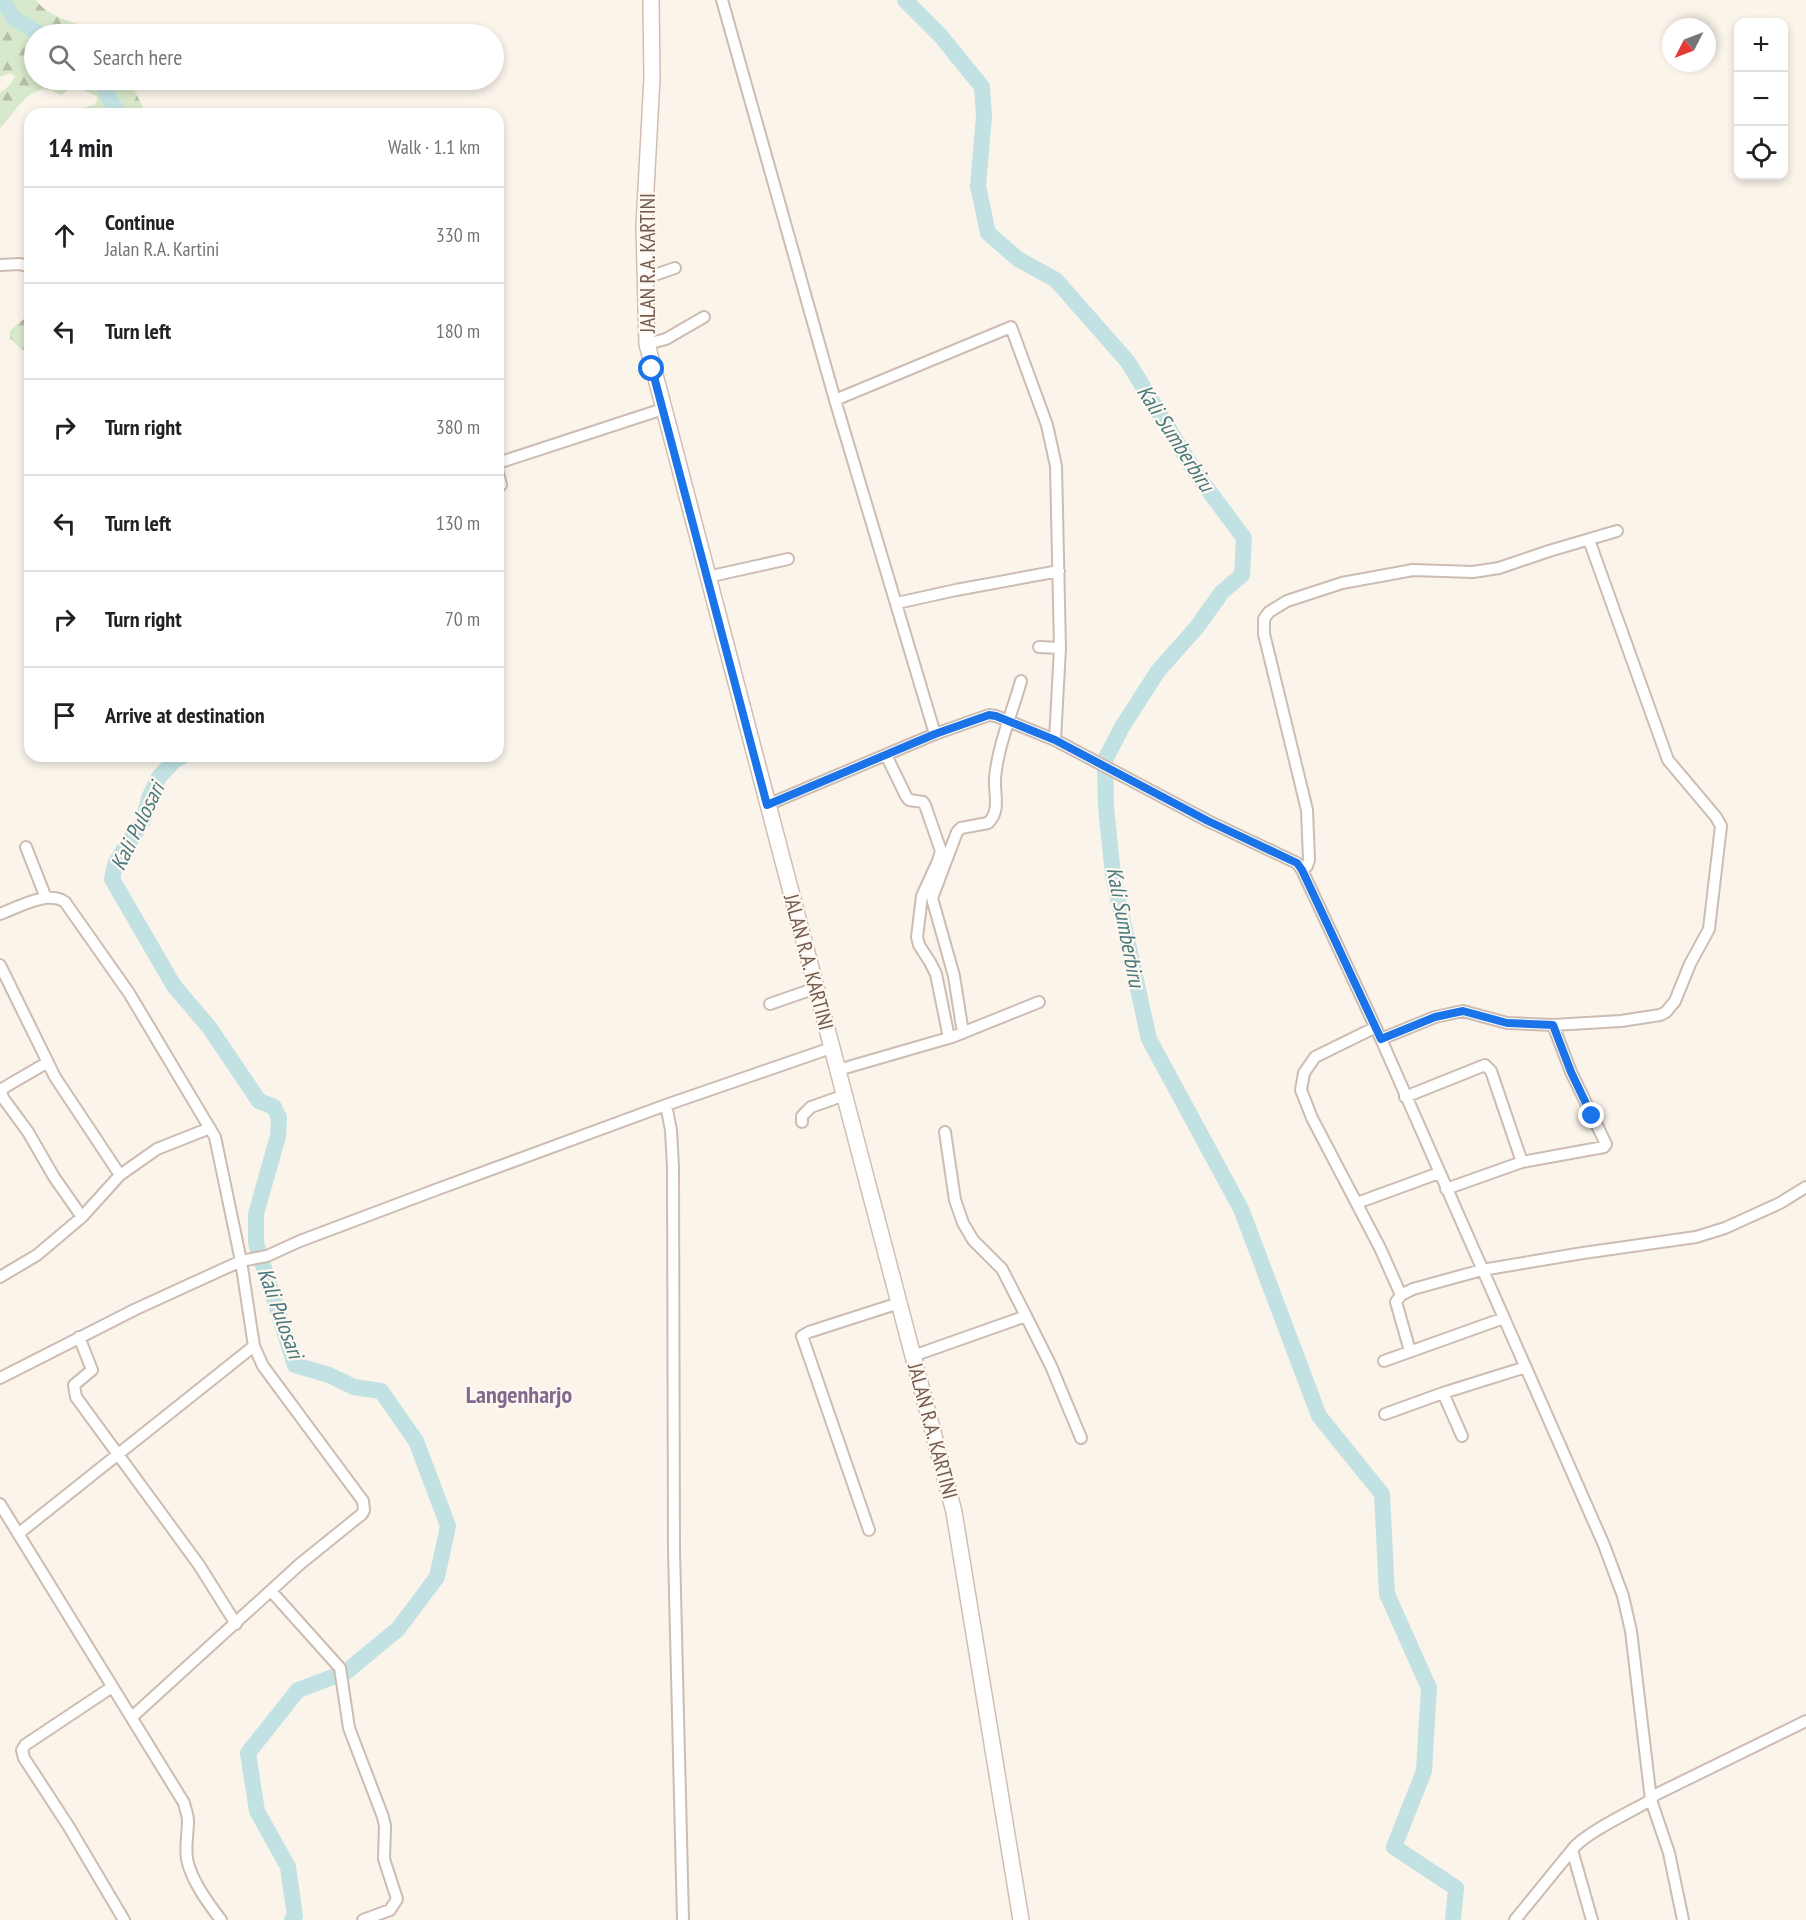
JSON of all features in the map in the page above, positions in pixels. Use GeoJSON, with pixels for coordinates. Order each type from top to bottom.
{"type":"FeatureCollection","features":[{"type":"Feature","properties":{"kind":"main road","name":"JALAN R.A. KARTINI"},"geometry":{"type":"LineString","coordinates":[[651,0],[652,78],[644,226],[647,344],[954,1512],[1021,1920]]}},
{"type":"Feature","properties":{"kind":"street"},"geometry":{"type":"LineString","coordinates":[[722,0],[835,400],[935,734]]}},
{"type":"Feature","properties":{"kind":"street"},"geometry":{"type":"LineString","coordinates":[[0,265],[24,265]]}},
{"type":"Feature","properties":{"kind":"street"},"geometry":{"type":"LineString","coordinates":[[646,278],[675,268]]}},
{"type":"Feature","properties":{"kind":"street"},"geometry":{"type":"LineString","coordinates":[[647,344],[666,339],[704,317]]}},
{"type":"Feature","properties":{"kind":"street"},"geometry":{"type":"LineString","coordinates":[[835,400],[1011,327],[1053,447],[1056,466],[1059,571],[1055,740]]}},
{"type":"Feature","properties":{"kind":"street"},"geometry":{"type":"LineString","coordinates":[[504,459],[662,408]]}},
{"type":"Feature","properties":{"kind":"street"},"geometry":{"type":"LineString","coordinates":[[1302,870],[1307,866],[1309,860],[1307,810],[1264,634],[1264,619],[1269,612],[1287,601],[1342,583],[1413,570],[1473,572],[1499,568],[1548,551],[1590,542],[1617,531]]}},
{"type":"Feature","properties":{"kind":"street"},"geometry":{"type":"LineString","coordinates":[[1381,1039],[1435,1017],[1463,1011],[1507,1023],[1553,1025],[1622,1021],[1660,1015],[1669,1010],[1675,1000],[1710,925],[1721,831],[1716,817],[1668,760],[1590,542]]}},
{"type":"Feature","properties":{"kind":"street"},"geometry":{"type":"LineString","coordinates":[[707,578],[788,559]]}},
{"type":"Feature","properties":{"kind":"street"},"geometry":{"type":"LineString","coordinates":[[897,603],[1059,571]]}},
{"type":"Feature","properties":{"kind":"street"},"geometry":{"type":"LineString","coordinates":[[1039,647],[1058,647]]}},
{"type":"Feature","properties":{"kind":"street"},"geometry":{"type":"LineString","coordinates":[[956,1036],[954,976],[927,897],[957,832],[961,828],[988,823],[996,812],[996,770],[1006,719],[1021,681]]}},
{"type":"Feature","properties":{"kind":"street"},"geometry":{"type":"LineString","coordinates":[[767,805],[935,734],[989,715],[1006,719],[1055,740],[1208,821],[1297,863],[1381,1039],[1604,1545],[1623,1596],[1630,1631],[1651,1800],[1669,1853],[1683,1920]]}},
{"type":"Feature","properties":{"kind":"street"},"geometry":{"type":"LineString","coordinates":[[886,755],[909,800],[923,802],[925,805],[941,851],[917,937],[919,945],[936,974],[956,1036]]}},
{"type":"Feature","properties":{"kind":"street"},"geometry":{"type":"LineString","coordinates":[[26,847],[46,898]]}},
{"type":"Feature","properties":{"kind":"street"},"geometry":{"type":"LineString","coordinates":[[0,914],[46,898],[57,897],[65,902],[129,993],[210,1128],[217,1146],[241,1261],[254,1346],[263,1366],[365,1505],[362,1514],[300,1564],[132,1718]]}},
{"type":"Feature","properties":{"kind":"street"},"geometry":{"type":"LineString","coordinates":[[0,965],[55,1077],[120,1175]]}},
{"type":"Feature","properties":{"kind":"street"},"geometry":{"type":"LineString","coordinates":[[770,1004],[816,988]]}},
{"type":"Feature","properties":{"kind":"street"},"geometry":{"type":"LineString","coordinates":[[838,1070],[956,1036],[1039,1002]]}},
{"type":"Feature","properties":{"kind":"street"},"geometry":{"type":"LineString","coordinates":[[1446,1189],[1522,1162],[1604,1147],[1606,1144],[1571,1072],[1553,1025]]}},
{"type":"Feature","properties":{"kind":"street"},"geometry":{"type":"LineString","coordinates":[[1374,1028],[1315,1057],[1304,1073],[1302,1084],[1304,1099],[1380,1248],[1401,1295]]}},
{"type":"Feature","properties":{"kind":"street"},"geometry":{"type":"LineString","coordinates":[[0,1378],[79,1337],[241,1261],[267,1256],[300,1241],[438,1189],[666,1105],[831,1048]]}},
{"type":"Feature","properties":{"kind":"street"},"geometry":{"type":"LineString","coordinates":[[48,1062],[0,1090],[3,1098],[43,1155],[54,1177],[82,1217]]}},
{"type":"Feature","properties":{"kind":"street"},"geometry":{"type":"LineString","coordinates":[[1406,1097],[1485,1065],[1491,1071],[1522,1162]]}},
{"type":"Feature","properties":{"kind":"street"},"geometry":{"type":"LineString","coordinates":[[802,1122],[804,1112],[811,1107],[845,1095]]}},
{"type":"Feature","properties":{"kind":"street"},"geometry":{"type":"LineString","coordinates":[[666,1105],[674,1167],[674,1539],[683,1920]]}},
{"type":"Feature","properties":{"kind":"street"},"geometry":{"type":"LineString","coordinates":[[0,1277],[37,1255],[82,1217],[120,1175],[158,1149],[210,1128]]}},
{"type":"Feature","properties":{"kind":"street"},"geometry":{"type":"LineString","coordinates":[[945,1132],[955,1200],[963,1223],[973,1240],[1002,1269],[1051,1366],[1081,1438]]}},
{"type":"Feature","properties":{"kind":"street"},"geometry":{"type":"LineString","coordinates":[[1357,1203],[1439,1173]]}},
{"type":"Feature","properties":{"kind":"street"},"geometry":{"type":"LineString","coordinates":[[1410,1352],[1397,1310],[1396,1302],[1401,1295],[1482,1270],[1696,1237],[1725,1228],[1806,1187]]}},
{"type":"Feature","properties":{"kind":"street"},"geometry":{"type":"LineString","coordinates":[[869,1530],[802,1336],[899,1303]]}},
{"type":"Feature","properties":{"kind":"street"},"geometry":{"type":"LineString","coordinates":[[914,1356],[1026,1316]]}},
{"type":"Feature","properties":{"kind":"street"},"geometry":{"type":"LineString","coordinates":[[1384,1361],[1504,1318]]}},
{"type":"Feature","properties":{"kind":"street"},"geometry":{"type":"LineString","coordinates":[[79,1337],[92,1370],[74,1385],[73,1390],[199,1565],[236,1624]]}},
{"type":"Feature","properties":{"kind":"street"},"geometry":{"type":"LineString","coordinates":[[18,1534],[254,1346]]}},
{"type":"Feature","properties":{"kind":"street"},"geometry":{"type":"LineString","coordinates":[[1385,1414],[1526,1367]]}},
{"type":"Feature","properties":{"kind":"street"},"geometry":{"type":"LineString","coordinates":[[1443,1393],[1462,1436]]}},
{"type":"Feature","properties":{"kind":"street"},"geometry":{"type":"LineString","coordinates":[[0,1504],[184,1803],[188,1820],[187,1858],[191,1870],[221,1920]]}},
{"type":"Feature","properties":{"kind":"street"},"geometry":{"type":"LineString","coordinates":[[271,1591],[341,1673],[349,1728],[383,1816],[384,1859],[397,1899],[390,1910],[363,1920]]}},
{"type":"Feature","properties":{"kind":"street"},"geometry":{"type":"LineString","coordinates":[[112,1687],[25,1744],[22,1750],[24,1758],[69,1827],[124,1920]]}},
{"type":"Feature","properties":{"kind":"street"},"geometry":{"type":"LineString","coordinates":[[1515,1920],[1584,1838],[1651,1800],[1655,1795],[1806,1721]]}},
{"type":"Feature","properties":{"kind":"street"},"geometry":{"type":"LineString","coordinates":[[1572,1850],[1592,1920]]}},
{"type":"Feature","properties":{"kind":"green space"},"geometry":{"type":"Polygon","coordinates":[[[0,0],[36,0],[49,12],[76,24],[24,24],[24,90],[41,90],[27,97],[0,128],[0,93],[10,85],[15,76],[10,73],[0,77],[0,0]]]}},
{"type":"Feature","properties":{"kind":"green space"},"geometry":{"type":"Polygon","coordinates":[[[49,90],[68,90],[62,95],[49,90]]]}},
{"type":"Feature","properties":{"kind":"green space"},"geometry":{"type":"Polygon","coordinates":[[[84,90],[134,90],[143,108],[82,108],[94,105],[98,99],[84,90]]]}},
{"type":"Feature","properties":{"kind":"green space"},"geometry":{"type":"Polygon","coordinates":[[[24,319],[24,349],[22,350],[10,338],[10,331],[24,319]]]}},
{"type":"Feature","properties":{"kind":"waterway","name":"Kali Pulosari"},"geometry":{"type":"LineString","coordinates":[[2,0],[14,18],[24,24]]}},
{"type":"Feature","properties":{"kind":"waterway","name":"Kali Sumberbiru"},"geometry":{"type":"LineString","coordinates":[[905,0],[940,35],[982,87],[984,116],[978,186],[988,233],[1018,259],[1056,280],[1128,362],[1197,475],[1244,538],[1242,575],[1222,592],[1197,627],[1158,671],[1122,727],[1105,760],[1106,807],[1113,876],[1149,1039],[1241,1209],[1319,1416],[1382,1494],[1387,1594],[1429,1688],[1424,1771],[1394,1847],[1456,1888],[1453,1920]]}},
{"type":"Feature","properties":{"kind":"waterway","name":"Kali Pulosari"},"geometry":{"type":"LineString","coordinates":[[105,90],[115,108]]}},
{"type":"Feature","properties":{"kind":"waterway","name":"Kali Pulosari"},"geometry":{"type":"LineString","coordinates":[[173,762],[159,777],[149,798],[143,821],[116,862],[112,879],[174,986],[209,1027],[259,1101],[274,1107],[279,1118],[278,1136],[256,1214],[256,1243],[295,1365],[329,1375],[354,1387],[381,1391],[416,1441],[448,1526],[437,1577],[398,1629],[346,1672],[298,1690],[248,1753],[257,1811],[288,1867],[295,1916],[292,1920]]}},
{"type":"Feature","properties":{"kind":"district","name":"Langenharjo"},"geometry":{"type":"Point","coordinates":[519,1394]}},
{"type":"Feature","properties":{"kind":"route"},"geometry":{"type":"LineString","coordinates":[[652,369],[767,805],[935,734],[989,715],[1001,716],[1055,740],[1208,821],[1297,863],[1381,1039],[1435,1017],[1463,1011],[1507,1023],[1553,1025],[1571,1072],[1592,1116]]}}]}
